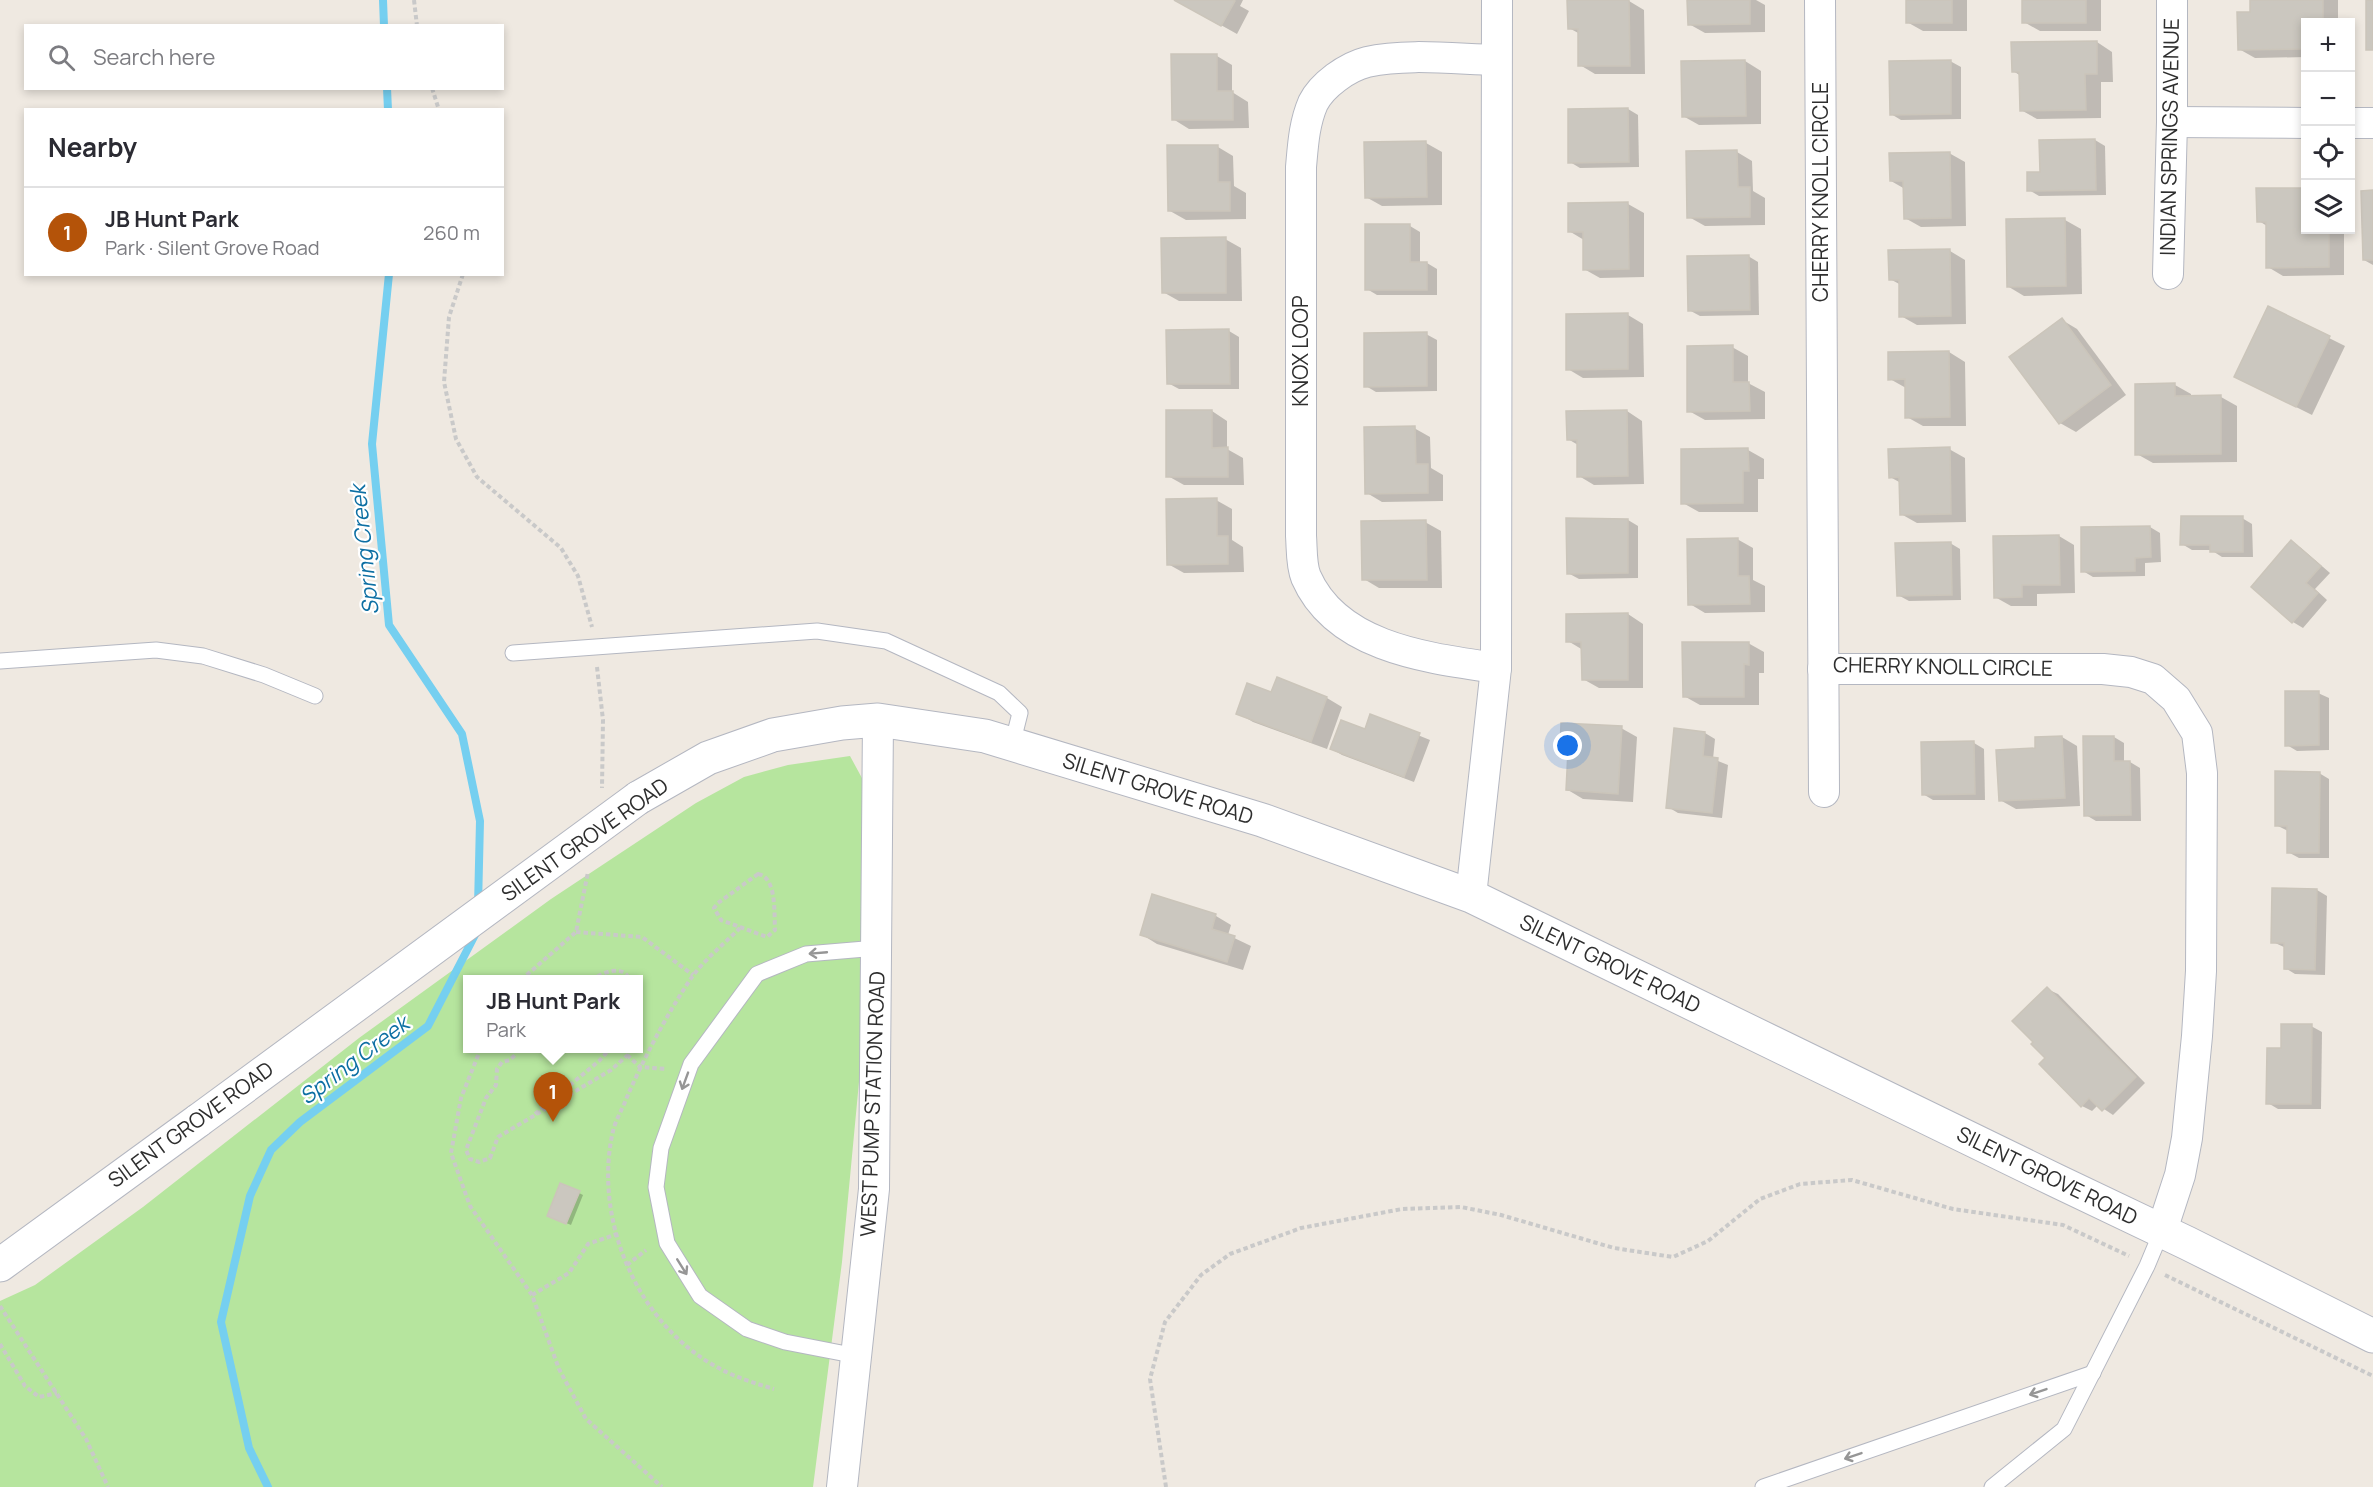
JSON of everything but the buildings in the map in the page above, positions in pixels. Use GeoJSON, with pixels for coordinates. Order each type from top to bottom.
{"type":"FeatureCollection","features":[{"type":"Feature","properties":{"kind":"street"},"geometry":{"type":"LineString","coordinates":[[1471,896],[1496,668],[1497,0]]}},
{"type":"Feature","properties":{"kind":"street","name":"CHERRY KNOLL CIRCLE"},"geometry":{"type":"LineString","coordinates":[[1820,0],[1823,669],[2103,669],[2131,672],[2153,679],[2176,699],[2197,733],[2202,773],[2201,971],[2187,1138],[2180,1175],[2162,1230]]}},
{"type":"Feature","properties":{"kind":"street","name":"INDIAN SPRINGS AVENUE"},"geometry":{"type":"LineString","coordinates":[[2168,274],[2172,0]]}},
{"type":"Feature","properties":{"kind":"street","name":"KNOX LOOP"},"geometry":{"type":"LineString","coordinates":[[1496,60],[1397,58],[1366,62],[1343,72],[1314,102],[1304,131],[1301,166],[1301,536],[1304,575],[1322,605],[1353,630],[1386,645],[1444,660],[1496,668]]}},
{"type":"Feature","properties":{"kind":"street"},"geometry":{"type":"LineString","coordinates":[[2172,122],[2301,123]]}},
{"type":"Feature","properties":{"kind":"street"},"geometry":{"type":"LineString","coordinates":[[2355,123],[2373,123]]}},
{"type":"Feature","properties":{"kind":"street"},"geometry":{"type":"LineString","coordinates":[[1823,669],[1824,792]]}},
{"type":"Feature","properties":{"kind":"street","name":"SILENT GROVE ROAD"},"geometry":{"type":"LineString","coordinates":[[0,1265],[638,798],[708,758],[773,735],[842,723],[878,720],[985,736],[1262,820],[1471,896],[2057,1182],[2162,1230],[2373,1336]]}},
{"type":"Feature","properties":{"kind":"street","name":"WEST PUMP STATION ROAD"},"geometry":{"type":"LineString","coordinates":[[842,1487],[874,1189],[878,720]]}},
{"type":"Feature","properties":{"kind":"lane"},"geometry":{"type":"LineString","coordinates":[[513,653],[817,631],[886,641],[999,693],[1020,713],[1012,745]]}},
{"type":"Feature","properties":{"kind":"lane"},"geometry":{"type":"LineString","coordinates":[[0,661],[156,650],[203,656],[264,675],[315,696]]}},
{"type":"Feature","properties":{"kind":"lane"},"geometry":{"type":"LineString","coordinates":[[857,1356],[785,1342],[747,1329],[700,1296],[668,1244],[656,1187],[661,1148],[691,1064],[758,974],[806,954],[877,948]]}},
{"type":"Feature","properties":{"kind":"lane"},"geometry":{"type":"LineString","coordinates":[[1992,1487],[2064,1429],[2147,1266],[2162,1230]]}},
{"type":"Feature","properties":{"kind":"lane"},"geometry":{"type":"LineString","coordinates":[[1763,1487],[2093,1373]]}},
{"type":"Feature","properties":{"kind":"path"},"geometry":{"type":"LineString","coordinates":[[414,0],[417,24]]}},
{"type":"Feature","properties":{"kind":"path"},"geometry":{"type":"LineString","coordinates":[[433,90],[438,108]]}},
{"type":"Feature","properties":{"kind":"path"},"geometry":{"type":"LineString","coordinates":[[764,875],[769,879],[771,887],[775,924],[772,934],[761,937],[721,920],[714,908],[753,876],[764,875]]}},
{"type":"Feature","properties":{"kind":"path"},"geometry":{"type":"LineString","coordinates":[[576,932],[642,937],[693,975]]}},
{"type":"Feature","properties":{"kind":"path"},"geometry":{"type":"LineString","coordinates":[[600,975],[620,970],[628,975]]}},
{"type":"Feature","properties":{"kind":"path"},"geometry":{"type":"LineString","coordinates":[[479,1053],[461,1098],[451,1153],[470,1206],[532,1295],[560,1369],[586,1419],[662,1487]]}},
{"type":"Feature","properties":{"kind":"path"},"geometry":{"type":"LineString","coordinates":[[515,1053],[510,1060],[502,1062],[496,1069],[496,1084],[486,1098],[466,1150],[470,1159],[479,1162],[490,1158],[498,1137],[611,1070],[627,1055],[640,1067]]}},
{"type":"Feature","properties":{"kind":"path"},"geometry":{"type":"LineString","coordinates":[[530,1118],[599,1062],[607,1053]]}},
{"type":"Feature","properties":{"kind":"path"},"geometry":{"type":"LineString","coordinates":[[1166,1487],[1150,1379],[1165,1322],[1201,1275],[1230,1254],[1301,1228],[1402,1209],[1461,1207],[1501,1215],[1614,1248],[1673,1257],[1708,1241],[1760,1199],[1800,1185],[1852,1180],[1953,1209],[2063,1225],[2102,1243]]}},
{"type":"Feature","properties":{"kind":"path"},"geometry":{"type":"LineString","coordinates":[[532,1295],[568,1273],[588,1244],[617,1234]]}},
{"type":"Feature","properties":{"kind":"path"},"geometry":{"type":"LineString","coordinates":[[2180,1283],[2373,1376]]}},
{"type":"Feature","properties":{"kind":"path"},"geometry":{"type":"LineString","coordinates":[[0,1306],[86,1439],[108,1487]]}},
{"type":"Feature","properties":{"kind":"path"},"geometry":{"type":"LineString","coordinates":[[0,1344],[25,1386],[39,1397],[57,1393]]}},
{"type":"Feature","properties":{"kind":"green space"},"geometry":{"type":"Polygon","coordinates":[[[850,756],[869,791],[872,944],[842,1262],[813,1487],[0,1487],[0,1301],[35,1285],[143,1207],[359,1038],[551,899],[696,803],[744,777],[788,765],[850,756]]]}},
{"type":"Feature","properties":{"kind":"waterway","name":"Spring Creek"},"geometry":{"type":"LineString","coordinates":[[383,0],[384,24]]}},
{"type":"Feature","properties":{"kind":"waterway","name":"Spring Creek"},"geometry":{"type":"LineString","coordinates":[[387,90],[388,108]]}},
{"type":"Feature","properties":{"kind":"waterway","name":"Spring Creek"},"geometry":{"type":"LineString","coordinates":[[389,276],[372,444],[389,625],[462,734],[480,821],[478,906]]}},
{"type":"Feature","properties":{"kind":"waterway","name":"Spring Creek"},"geometry":{"type":"LineString","coordinates":[[268,1487],[249,1448],[221,1322],[250,1196],[271,1150],[300,1122],[428,1026],[477,931]]}},
{"type":"Feature","properties":{"kind":"place","name":"JB Hunt Park"},"geometry":{"type":"Point","coordinates":[553,1122]}}]}
